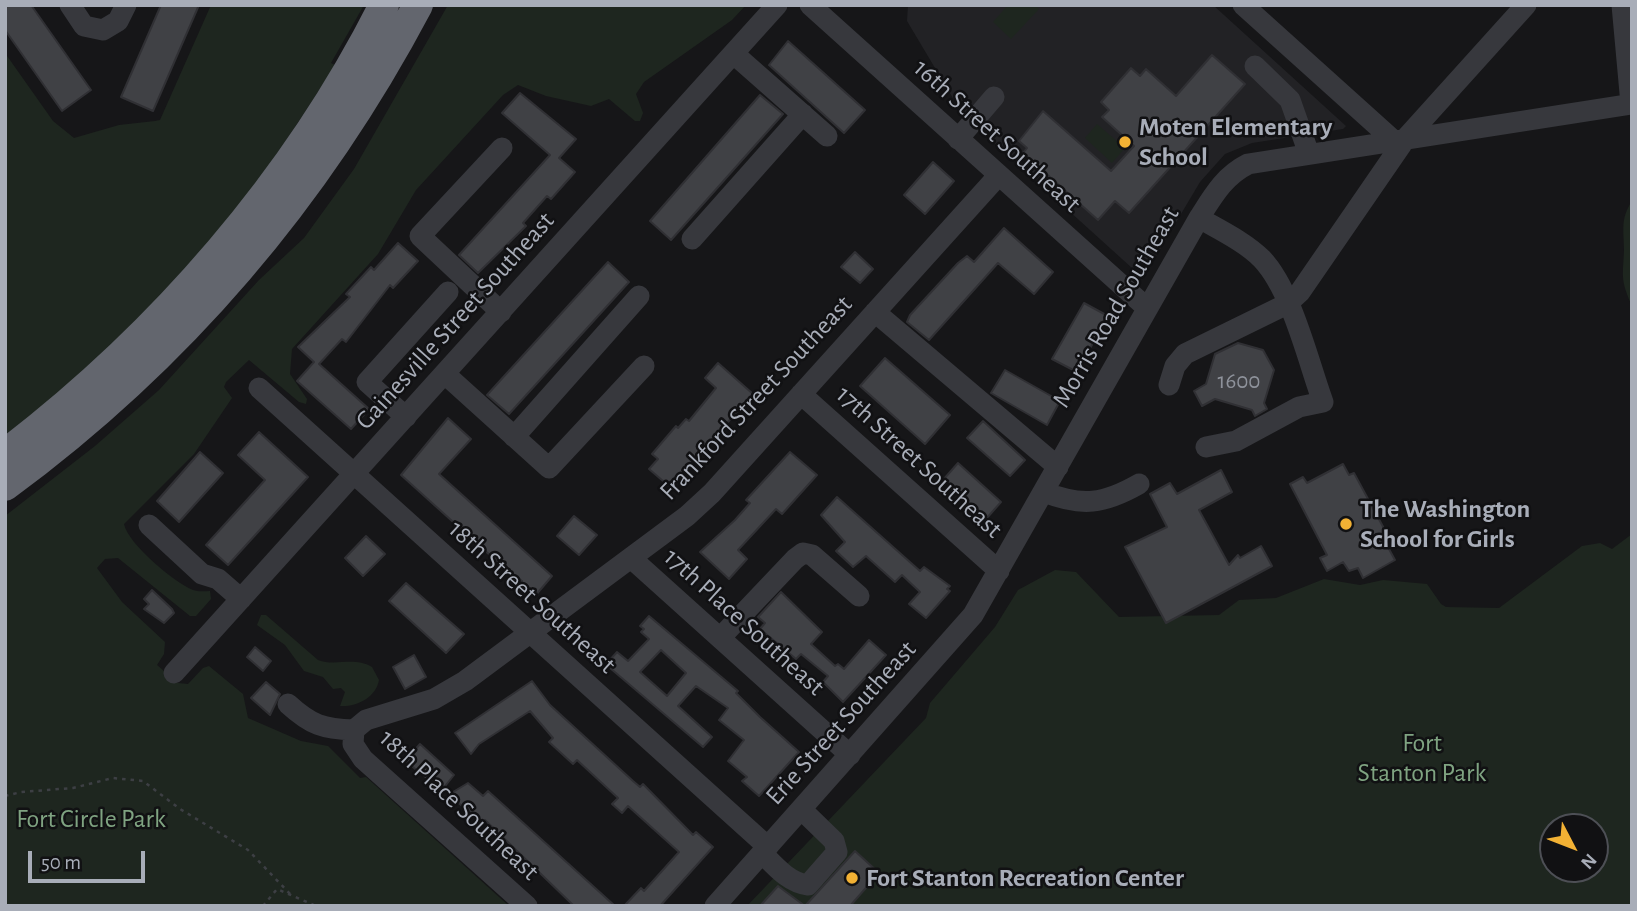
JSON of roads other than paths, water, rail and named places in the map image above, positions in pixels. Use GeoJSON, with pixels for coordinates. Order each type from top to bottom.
{"type":"FeatureCollection","features":[{"type":"Feature","properties":{"kind":"highway"},"geometry":{"type":"LineString","coordinates":[[5,454],[121,355],[217,253],[303,141],[355,60],[384,5]]}},
{"type":"Feature","properties":{"kind":"highway"},"geometry":{"type":"LineString","coordinates":[[5,486],[118,395],[240,270],[338,140],[418,5]]}},
{"type":"Feature","properties":{"kind":"street"},"geometry":{"type":"LineString","coordinates":[[70,5],[84,26],[103,30],[118,21],[126,5]]}},
{"type":"Feature","properties":{"kind":"street","name":"Gainesville Street Southeast"},"geometry":{"type":"LineString","coordinates":[[174,673],[777,5]]}},
{"type":"Feature","properties":{"kind":"street","name":"16th Street Southeast"},"geometry":{"type":"LineString","coordinates":[[810,5],[1147,308]]}},
{"type":"Feature","properties":{"kind":"street"},"geometry":{"type":"LineString","coordinates":[[1243,5],[1400,139]]}},
{"type":"Feature","properties":{"kind":"street"},"geometry":{"type":"LineString","coordinates":[[1169,385],[1175,366],[1185,355],[1287,304],[1300,292],[1400,139],[1526,5]]}},
{"type":"Feature","properties":{"kind":"street"},"geometry":{"type":"LineString","coordinates":[[1622,5],[1631,104]]}},
{"type":"Feature","properties":{"kind":"street"},"geometry":{"type":"LineString","coordinates":[[734,54],[827,136]]}},
{"type":"Feature","properties":{"kind":"street"},"geometry":{"type":"LineString","coordinates":[[1255,66],[1290,100],[1309,154]]}},
{"type":"Feature","properties":{"kind":"street"},"geometry":{"type":"LineString","coordinates":[[958,139],[994,97]]}},
{"type":"Feature","properties":{"kind":"street","name":"Morris Road Southeast"},"geometry":{"type":"LineString","coordinates":[[999,571],[1199,218],[1220,185],[1240,168],[1248,164],[1400,139],[1631,104]]}},
{"type":"Feature","properties":{"kind":"street"},"geometry":{"type":"LineString","coordinates":[[692,239],[803,114]]}},
{"type":"Feature","properties":{"kind":"street"},"geometry":{"type":"LineString","coordinates":[[501,312],[420,236],[502,148]]}},
{"type":"Feature","properties":{"kind":"street","name":"Frankford Street Southeast"},"geometry":{"type":"LineString","coordinates":[[530,633],[631,558],[712,493],[998,176]]}},
{"type":"Feature","properties":{"kind":"street"},"geometry":{"type":"LineString","coordinates":[[1199,218],[1242,243],[1264,262],[1310,355],[1323,402],[1299,407],[1236,441],[1206,447]]}},
{"type":"Feature","properties":{"kind":"street"},"geometry":{"type":"LineString","coordinates":[[406,417],[367,382],[448,292]]}},
{"type":"Feature","properties":{"kind":"street"},"geometry":{"type":"LineString","coordinates":[[514,437],[639,296]]}},
{"type":"Feature","properties":{"kind":"street"},"geometry":{"type":"LineString","coordinates":[[875,312],[1058,467]]}},
{"type":"Feature","properties":{"kind":"street"},"geometry":{"type":"LineString","coordinates":[[445,374],[549,468],[644,366]]}},
{"type":"Feature","properties":{"kind":"street","name":"18th Street Southeast"},"geometry":{"type":"LineString","coordinates":[[258,388],[530,633],[765,850],[792,881],[808,885],[837,852],[834,841],[802,809]]}},
{"type":"Feature","properties":{"kind":"street","name":"17th Street Southeast"},"geometry":{"type":"LineString","coordinates":[[801,394],[999,571]]}},
{"type":"Feature","properties":{"kind":"street"},"geometry":{"type":"LineString","coordinates":[[1044,492],[1065,500],[1101,501],[1115,498],[1139,484]]}},
{"type":"Feature","properties":{"kind":"street"},"geometry":{"type":"LineString","coordinates":[[149,525],[202,574],[218,579],[241,599]]}},
{"type":"Feature","properties":{"kind":"street"},"geometry":{"type":"LineString","coordinates":[[720,638],[803,553],[812,555],[859,596]]}},
{"type":"Feature","properties":{"kind":"street","name":"17th Place Southeast"},"geometry":{"type":"LineString","coordinates":[[631,558],[850,755]]}},
{"type":"Feature","properties":{"kind":"street","name":"Erie Street Southeast"},"geometry":{"type":"LineString","coordinates":[[715,906],[962,629],[999,571]]}},
{"type":"Feature","properties":{"kind":"street"},"geometry":{"type":"LineString","coordinates":[[288,705],[304,719],[325,729],[354,737],[366,720],[442,695],[530,633]]}},
{"type":"Feature","properties":{"kind":"street","name":"18th Place Southeast"},"geometry":{"type":"LineString","coordinates":[[354,737],[363,759],[527,906]]}},
{"type":"Feature","properties":{"kind":"place","name":"Moten Elementary School"},"geometry":{"type":"Point","coordinates":[1125,142]}},
{"type":"Feature","properties":{"kind":"place","name":"The Washington School for Girls"},"geometry":{"type":"Point","coordinates":[1346,524]}},
{"type":"Feature","properties":{"kind":"place","name":"Fort Stanton Recreation Center"},"geometry":{"type":"Point","coordinates":[852,878]}},
{"type":"Feature","properties":{"kind":"park label","name":"Fort Stanton Park"},"geometry":{"type":"Point","coordinates":[1422,758]}},
{"type":"Feature","properties":{"kind":"park label","name":"Fort Circle Park"},"geometry":{"type":"Point","coordinates":[91,819]}}]}
